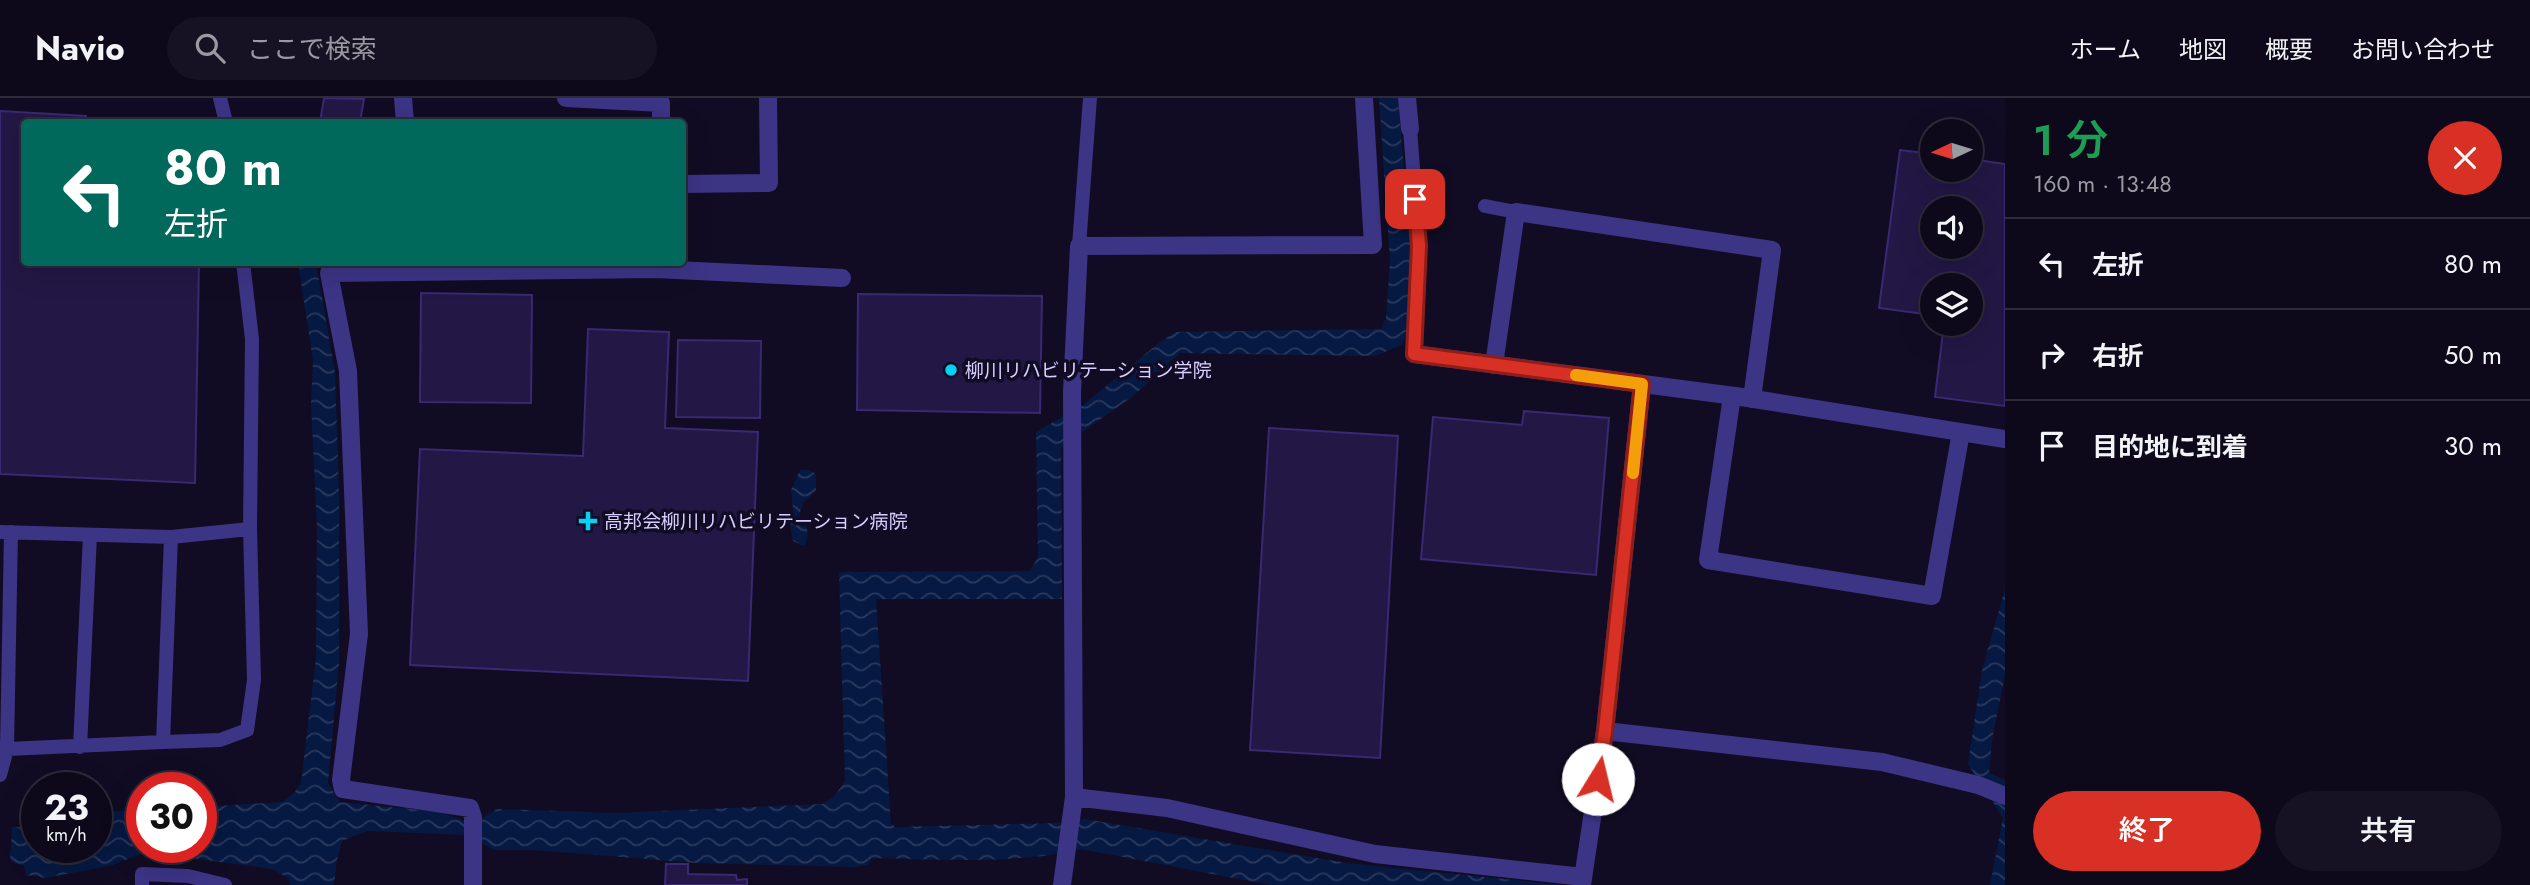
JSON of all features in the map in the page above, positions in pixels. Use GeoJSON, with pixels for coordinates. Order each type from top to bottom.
{"type":"FeatureCollection","features":[{"type":"Feature","properties":{"kind":"street"},"geometry":{"type":"LineString","coordinates":[[403,98],[405,119]]}},
{"type":"Feature","properties":{"kind":"street"},"geometry":{"type":"LineString","coordinates":[[566,98],[661,100],[661,119]]}},
{"type":"Feature","properties":{"kind":"street"},"geometry":{"type":"LineString","coordinates":[[686,184],[769,183],[768,98]]}},
{"type":"Feature","properties":{"kind":"street"},"geometry":{"type":"LineString","coordinates":[[1062,885],[1074,797],[1072,392],[1079,246],[1373,245],[1364,98]]}},
{"type":"Feature","properties":{"kind":"street"},"geometry":{"type":"LineString","coordinates":[[1407,98],[1410,129]]}},
{"type":"Feature","properties":{"kind":"street"},"geometry":{"type":"LineString","coordinates":[[1494,365],[1516,212],[1772,250],[1752,399]]}},
{"type":"Feature","properties":{"kind":"street"},"geometry":{"type":"LineString","coordinates":[[473,885],[473,817],[470,808],[342,789],[359,634],[348,370],[329,273],[415,267],[656,266],[842,278]]}},
{"type":"Feature","properties":{"kind":"street"},"geometry":{"type":"LineString","coordinates":[[1414,354],[1732,396],[2005,439]]}},
{"type":"Feature","properties":{"kind":"street"},"geometry":{"type":"LineString","coordinates":[[1074,797],[1167,808],[1375,854],[1583,882],[1605,731],[1642,384]]}},
{"type":"Feature","properties":{"kind":"street"},"geometry":{"type":"LineString","coordinates":[[1732,396],[1708,560],[1932,596],[1961,432]]}},
{"type":"Feature","properties":{"kind":"street"},"geometry":{"type":"LineString","coordinates":[[1605,731],[1882,762],[1978,785],[2005,796]]}},
{"type":"Feature","properties":{"kind":"lane"},"geometry":{"type":"LineString","coordinates":[[220,98],[225,119]]}},
{"type":"Feature","properties":{"kind":"lane"},"geometry":{"type":"LineString","coordinates":[[1079,246],[1090,98]]}},
{"type":"Feature","properties":{"kind":"lane"},"geometry":{"type":"LineString","coordinates":[[1410,129],[1419,246],[1414,354]]}},
{"type":"Feature","properties":{"kind":"lane"},"geometry":{"type":"LineString","coordinates":[[1485,206],[1516,212]]}},
{"type":"Feature","properties":{"kind":"lane"},"geometry":{"type":"LineString","coordinates":[[4,749],[220,740],[247,730],[254,680],[250,529],[252,339],[243,266]]}},
{"type":"Feature","properties":{"kind":"lane"},"geometry":{"type":"LineString","coordinates":[[0,775],[4,749],[5,532],[171,537],[250,529]]}},
{"type":"Feature","properties":{"kind":"lane"},"geometry":{"type":"LineString","coordinates":[[80,747],[90,535]]}},
{"type":"Feature","properties":{"kind":"lane"},"geometry":{"type":"LineString","coordinates":[[163,741],[171,537]]}},
{"type":"Feature","properties":{"kind":"lane"},"geometry":{"type":"LineString","coordinates":[[142,885],[142,874],[188,876],[225,885]]}},
{"type":"Feature","properties":{"kind":"water"},"geometry":{"type":"Polygon","coordinates":[[[1379,98],[1398,98],[1412,266],[1407,335],[1402,345],[1375,356],[1180,353],[1132,397],[1061,447],[1062,599],[876,599],[891,823],[895,827],[1058,823],[1085,819],[1347,863],[1562,885],[1270,885],[1081,849],[1004,859],[872,858],[868,865],[856,867],[697,863],[534,850],[494,850],[468,835],[367,831],[342,841],[334,885],[290,885],[288,878],[272,869],[217,862],[217,806],[282,802],[294,793],[301,783],[316,658],[317,529],[311,404],[313,360],[298,266],[317,266],[335,373],[339,493],[339,663],[328,783],[340,802],[441,812],[467,822],[479,820],[497,809],[615,813],[823,804],[836,794],[845,781],[839,572],[1030,571],[1038,557],[1036,432],[1083,405],[1159,343],[1175,332],[1381,329],[1386,318],[1390,261],[1379,98]]]}},
{"type":"Feature","properties":{"kind":"water"},"geometry":{"type":"Polygon","coordinates":[[[800,470],[809,470],[816,474],[816,491],[803,503],[799,515],[807,529],[804,546],[793,541],[789,519],[793,509],[791,490],[800,470]]]}},
{"type":"Feature","properties":{"kind":"water"},"geometry":{"type":"Polygon","coordinates":[[[2005,589],[2005,675],[1992,740],[1989,773],[2005,780],[2005,885],[1990,885],[2003,818],[1968,764],[1982,670],[2005,589]]]}},
{"type":"Feature","properties":{"kind":"water"},"geometry":{"type":"Polygon","coordinates":[[[112,811],[126,811],[126,860],[113,865],[46,878],[26,875],[24,866],[10,861],[12,827],[21,827],[21,863],[112,863],[112,811]]]}},
{"type":"Feature","properties":{"kind":"building"},"geometry":{"type":"Polygon","coordinates":[[[324,98],[364,99],[361,119],[320,119],[324,98]]]}},
{"type":"Feature","properties":{"kind":"building"},"geometry":{"type":"Polygon","coordinates":[[[0,111],[86,116],[86,119],[21,119],[21,266],[199,266],[195,483],[0,474],[0,111]]]}},
{"type":"Feature","properties":{"kind":"building"},"geometry":{"type":"Polygon","coordinates":[[[1900,150],[1920,152],[1920,182],[1983,182],[1983,161],[2005,164],[2005,406],[1935,397],[1943,336],[1983,336],[1983,273],[1920,273],[1920,313],[1879,308],[1900,150]]]}},
{"type":"Feature","properties":{"kind":"building"},"geometry":{"type":"Polygon","coordinates":[[[421,293],[532,295],[531,403],[420,402],[421,293]]]}},
{"type":"Feature","properties":{"kind":"building"},"geometry":{"type":"Polygon","coordinates":[[[858,294],[1042,296],[1040,413],[857,410],[858,294]]]}},
{"type":"Feature","properties":{"kind":"building"},"geometry":{"type":"Polygon","coordinates":[[[588,329],[669,332],[665,428],[758,432],[748,681],[410,665],[420,449],[583,456],[588,329]]]}},
{"type":"Feature","properties":{"kind":"building"},"geometry":{"type":"Polygon","coordinates":[[[678,340],[761,341],[760,418],[676,417],[678,340]]]}},
{"type":"Feature","properties":{"kind":"building"},"geometry":{"type":"Polygon","coordinates":[[[1524,411],[1609,418],[1596,575],[1421,559],[1433,417],[1522,425],[1524,411]]]}},
{"type":"Feature","properties":{"kind":"building"},"geometry":{"type":"Polygon","coordinates":[[[1269,428],[1398,436],[1380,758],[1250,750],[1269,428]]]}},
{"type":"Feature","properties":{"kind":"building"},"geometry":{"type":"Polygon","coordinates":[[[666,864],[688,864],[688,874],[736,875],[737,880],[747,879],[747,885],[665,885],[666,864]]]}},
{"type":"Feature","properties":{"kind":"slow traffic"},"geometry":{"type":"LineString","coordinates":[[1576,375],[1642,384],[1633,473]]}},
{"type":"Feature","properties":{"kind":"place","name":"柳川リハビリテーション学院"},"geometry":{"type":"Point","coordinates":[951,370]}},
{"type":"Feature","properties":{"kind":"place","name":"高邦会柳川リハビリテーション病院"},"geometry":{"type":"Point","coordinates":[588,521]}},
{"type":"Feature","properties":{"kind":"route"},"geometry":{"type":"LineString","coordinates":[[1415,199],[1419,246],[1414,354],[1642,384],[1598,779]]}}]}
